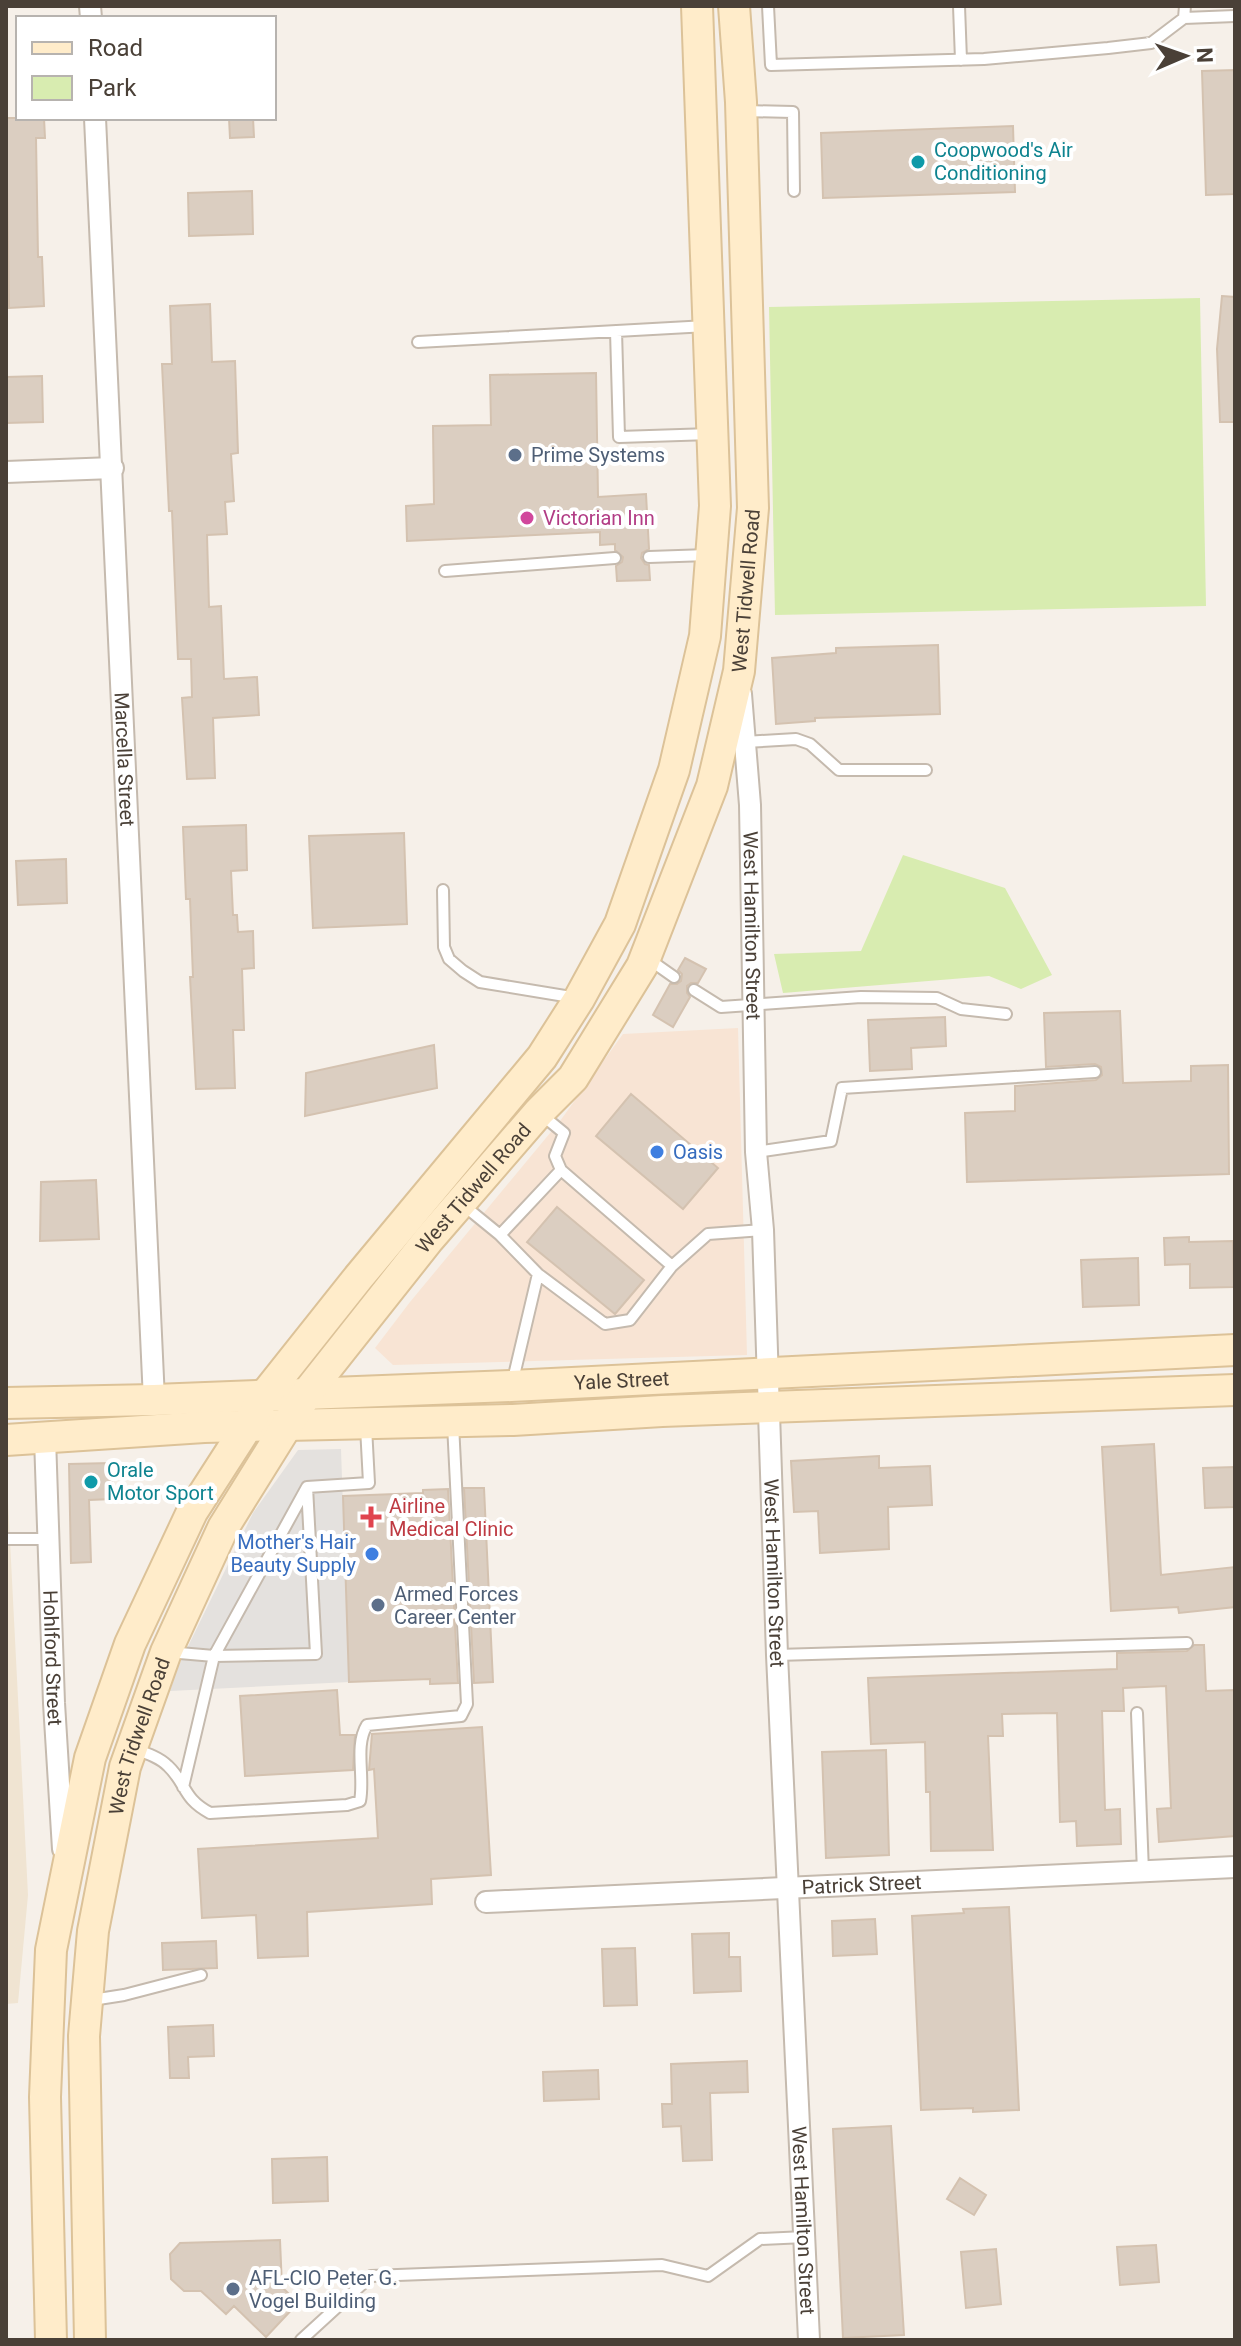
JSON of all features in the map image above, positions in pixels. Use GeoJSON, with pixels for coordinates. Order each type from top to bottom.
{"type":"FeatureCollection","features":[{"type":"Feature","properties":{"kind":"main road","name":"West Tidwell Road"},"geometry":{"type":"LineString","coordinates":[[51,2340],[45,2097],[51,1950],[90,1758],[130,1644],[192,1512],[265,1395],[542,1057],[579,999],[620,924],[674,770],[705,636],[715,506],[697,6]]}},
{"type":"Feature","properties":{"kind":"main road","name":"West Tidwell Road"},"geometry":{"type":"LineString","coordinates":[[90,2340],[84,2036],[93,1931],[128,1758],[166,1652],[223,1528],[307,1393],[460,1203],[539,1112],[573,1078],[645,957],[712,786],[739,671],[753,508],[741,107],[734,6]]}},
{"type":"Feature","properties":{"kind":"main road"},"geometry":{"type":"LineString","coordinates":[[701,103],[741,107]]}},
{"type":"Feature","properties":{"kind":"main road"},"geometry":{"type":"LineString","coordinates":[[712,434],[752,433]]}},
{"type":"Feature","properties":{"kind":"main road"},"geometry":{"type":"LineString","coordinates":[[674,770],[712,786]]}},
{"type":"Feature","properties":{"kind":"main road"},"geometry":{"type":"LineString","coordinates":[[515,1088],[539,1112]]}},
{"type":"Feature","properties":{"kind":"main road","name":"Yale Street"},"geometry":{"type":"LineString","coordinates":[[6,1403],[511,1386],[1235,1350]]}},
{"type":"Feature","properties":{"kind":"main road"},"geometry":{"type":"LineString","coordinates":[[1149,1354],[1151,1394]]}},
{"type":"Feature","properties":{"kind":"main road"},"geometry":{"type":"LineString","coordinates":[[511,1386],[513,1420]]}},
{"type":"Feature","properties":{"kind":"main road","name":"Yale Street"},"geometry":{"type":"LineString","coordinates":[[6,1440],[204,1427],[513,1420],[1235,1390]]}},
{"type":"Feature","properties":{"kind":"main road"},"geometry":{"type":"LineString","coordinates":[[90,1758],[128,1758]]}},
{"type":"Feature","properties":{"kind":"main road"},"geometry":{"type":"LineString","coordinates":[[45,2097],[86,2100]]}},
{"type":"Feature","properties":{"kind":"street","name":"Marcella Street"},"geometry":{"type":"LineString","coordinates":[[95,120],[154,1400]]}},
{"type":"Feature","properties":{"kind":"street"},"geometry":{"type":"LineString","coordinates":[[6,472],[113,468]]}},
{"type":"Feature","properties":{"kind":"street","name":"West Hamilton Street"},"geometry":{"type":"LineString","coordinates":[[739,671],[750,805],[756,1152],[763,1230],[777,1655],[809,2340]]}},
{"type":"Feature","properties":{"kind":"street","name":"West Hamilton Street"},"geometry":{"type":"LineString","coordinates":[[712,786],[750,805]]}},
{"type":"Feature","properties":{"kind":"street","name":"Hohlford Street"},"geometry":{"type":"LineString","coordinates":[[45,1438],[54,1716],[66,1877]]}},
{"type":"Feature","properties":{"kind":"street","name":"Patrick Street"},"geometry":{"type":"LineString","coordinates":[[486,1902],[1235,1867]]}},
{"type":"Feature","properties":{"kind":"lane"},"geometry":{"type":"LineString","coordinates":[[768,6],[771,65],[961,60],[1151,43],[1184,18],[1235,16]]}},
{"type":"Feature","properties":{"kind":"lane"},"geometry":{"type":"LineString","coordinates":[[959,6],[961,60]]}},
{"type":"Feature","properties":{"kind":"lane"},"geometry":{"type":"LineString","coordinates":[[1184,18],[1185,6]]}},
{"type":"Feature","properties":{"kind":"lane"},"geometry":{"type":"LineString","coordinates":[[741,107],[793,112],[794,191]]}},
{"type":"Feature","properties":{"kind":"lane"},"geometry":{"type":"LineString","coordinates":[[418,342],[709,326]]}},
{"type":"Feature","properties":{"kind":"lane"},"geometry":{"type":"LineString","coordinates":[[616,331],[619,437],[712,434]]}},
{"type":"Feature","properties":{"kind":"lane"},"geometry":{"type":"LineString","coordinates":[[649,557],[710,555]]}},
{"type":"Feature","properties":{"kind":"lane"},"geometry":{"type":"LineString","coordinates":[[445,571],[615,558]]}},
{"type":"Feature","properties":{"kind":"lane"},"geometry":{"type":"LineString","coordinates":[[745,742],[796,739],[810,744],[839,770],[926,770]]}},
{"type":"Feature","properties":{"kind":"lane"},"geometry":{"type":"LineString","coordinates":[[443,890],[444,947],[449,959],[463,971],[480,982],[549,991],[579,999]]}},
{"type":"Feature","properties":{"kind":"lane"},"geometry":{"type":"LineString","coordinates":[[645,957],[674,977]]}},
{"type":"Feature","properties":{"kind":"lane"},"geometry":{"type":"LineString","coordinates":[[694,990],[721,1007],[861,997],[937,998],[961,1009],[1006,1014]]}},
{"type":"Feature","properties":{"kind":"lane"},"geometry":{"type":"LineString","coordinates":[[756,1152],[831,1141],[842,1088],[1095,1072]]}},
{"type":"Feature","properties":{"kind":"lane"},"geometry":{"type":"LineString","coordinates":[[539,1112],[564,1133],[555,1156],[561,1170],[672,1266]]}},
{"type":"Feature","properties":{"kind":"lane"},"geometry":{"type":"LineString","coordinates":[[500,1235],[561,1170]]}},
{"type":"Feature","properties":{"kind":"lane"},"geometry":{"type":"LineString","coordinates":[[460,1203],[500,1235],[538,1274],[605,1324],[630,1320],[672,1266],[708,1234],[763,1230]]}},
{"type":"Feature","properties":{"kind":"lane"},"geometry":{"type":"LineString","coordinates":[[511,1386],[538,1274]]}},
{"type":"Feature","properties":{"kind":"lane"},"geometry":{"type":"LineString","coordinates":[[128,1758],[152,1755],[168,1765],[194,1804],[210,1813],[347,1805],[360,1801],[363,1789],[361,1734],[367,1725],[461,1716],[467,1704],[453,1422]]}},
{"type":"Feature","properties":{"kind":"lane"},"geometry":{"type":"LineString","coordinates":[[307,1487],[369,1483],[366,1424]]}},
{"type":"Feature","properties":{"kind":"lane"},"geometry":{"type":"LineString","coordinates":[[183,1787],[214,1656],[307,1487]]}},
{"type":"Feature","properties":{"kind":"lane"},"geometry":{"type":"LineString","coordinates":[[166,1652],[214,1656],[316,1654],[307,1487]]}},
{"type":"Feature","properties":{"kind":"lane"},"geometry":{"type":"LineString","coordinates":[[6,1539],[48,1539]]}},
{"type":"Feature","properties":{"kind":"lane"},"geometry":{"type":"LineString","coordinates":[[777,1655],[1187,1643]]}},
{"type":"Feature","properties":{"kind":"lane"},"geometry":{"type":"LineString","coordinates":[[1137,1713],[1143,1872]]}},
{"type":"Feature","properties":{"kind":"lane"},"geometry":{"type":"LineString","coordinates":[[86,2001],[124,1995],[201,1975]]}},
{"type":"Feature","properties":{"kind":"lane"},"geometry":{"type":"LineString","coordinates":[[301,2340],[371,2276],[662,2265],[708,2276],[760,2239],[805,2237]]}},
{"type":"Feature","properties":{"kind":"shaded area"},"geometry":{"type":"Polygon","coordinates":[[[738,1028],[747,1355],[393,1365],[375,1348],[560,1121],[623,1034],[738,1028]]]}},
{"type":"Feature","properties":{"kind":"shaded area"},"geometry":{"type":"Polygon","coordinates":[[[341,1449],[349,1682],[170,1691],[178,1667],[253,1513],[298,1450],[341,1449]]]}},
{"type":"Feature","properties":{"kind":"shaded area"},"geometry":{"type":"Polygon","coordinates":[[[6,1462],[28,1895],[18,2003],[6,2004],[6,1462]]]}},
{"type":"Feature","properties":{"kind":"green space"},"geometry":{"type":"Polygon","coordinates":[[[1200,298],[1206,606],[775,615],[769,307],[1200,298]]]}},
{"type":"Feature","properties":{"kind":"green space"},"geometry":{"type":"Polygon","coordinates":[[[903,855],[1005,888],[1052,975],[1021,989],[989,976],[783,993],[774,954],[861,951],[903,855]]]}},
{"type":"Feature","properties":{"kind":"building"},"geometry":{"type":"Polygon","coordinates":[[[1235,70],[1235,194],[1206,195],[1202,71],[1235,70]]]}},
{"type":"Feature","properties":{"kind":"building"},"geometry":{"type":"Polygon","coordinates":[[[6,118],[44,120],[45,138],[36,138],[38,257],[42,257],[44,306],[9,308],[6,118]]]}},
{"type":"Feature","properties":{"kind":"building"},"geometry":{"type":"Polygon","coordinates":[[[229,120],[253,120],[254,137],[230,138],[229,120]]]}},
{"type":"Feature","properties":{"kind":"building","name":"Coopwood's Air Conditioning"},"geometry":{"type":"Polygon","coordinates":[[[1013,126],[1015,192],[823,198],[821,133],[1013,126]]]}},
{"type":"Feature","properties":{"kind":"building"},"geometry":{"type":"Polygon","coordinates":[[[252,191],[253,234],[189,236],[188,193],[252,191]]]}},
{"type":"Feature","properties":{"kind":"building"},"geometry":{"type":"Polygon","coordinates":[[[1222,296],[1235,297],[1235,422],[1220,422],[1217,349],[1222,296]]]}},
{"type":"Feature","properties":{"kind":"building"},"geometry":{"type":"Polygon","coordinates":[[[210,304],[212,362],[235,361],[238,453],[231,454],[234,501],[225,502],[227,534],[207,535],[209,607],[221,606],[224,679],[257,677],[259,715],[213,718],[215,778],[187,779],[182,698],[192,697],[191,659],[178,659],[162,364],[172,364],[170,306],[210,304]]]}},
{"type":"Feature","properties":{"kind":"building"},"geometry":{"type":"Polygon","coordinates":[[[596,373],[598,497],[646,494],[649,549],[642,553],[641,558],[649,565],[650,580],[617,581],[616,566],[623,557],[615,550],[615,544],[600,545],[600,532],[407,541],[406,506],[434,504],[433,426],[491,425],[490,375],[596,373]]]}},
{"type":"Feature","properties":{"kind":"building"},"geometry":{"type":"Polygon","coordinates":[[[42,376],[43,422],[6,423],[6,377],[42,376]]]}},
{"type":"Feature","properties":{"kind":"building"},"geometry":{"type":"Polygon","coordinates":[[[938,645],[940,714],[815,718],[815,721],[776,724],[772,658],[836,653],[836,648],[938,645]]]}},
{"type":"Feature","properties":{"kind":"building"},"geometry":{"type":"Polygon","coordinates":[[[246,825],[247,870],[231,871],[233,915],[237,915],[238,932],[253,931],[254,968],[242,969],[244,1030],[233,1030],[235,1088],[196,1089],[190,977],[193,977],[190,899],[186,899],[183,827],[246,825]]]}},
{"type":"Feature","properties":{"kind":"building"},"geometry":{"type":"Polygon","coordinates":[[[404,833],[407,924],[313,928],[309,836],[404,833]]]}},
{"type":"Feature","properties":{"kind":"building"},"geometry":{"type":"Polygon","coordinates":[[[66,859],[67,903],[18,905],[16,861],[66,859]]]}},
{"type":"Feature","properties":{"kind":"building"},"geometry":{"type":"Polygon","coordinates":[[[685,958],[706,969],[698,983],[687,986],[690,997],[673,1027],[653,1015],[670,984],[681,981],[682,974],[678,970],[685,958]]]}},
{"type":"Feature","properties":{"kind":"building"},"geometry":{"type":"Polygon","coordinates":[[[1120,1011],[1123,1083],[1191,1081],[1191,1066],[1228,1065],[1229,1174],[967,1182],[965,1113],[1015,1111],[1015,1086],[1096,1080],[1102,1075],[1101,1067],[1095,1064],[1046,1067],[1044,1013],[1120,1011]]]}},
{"type":"Feature","properties":{"kind":"building"},"geometry":{"type":"Polygon","coordinates":[[[945,1017],[946,1046],[911,1048],[912,1069],[870,1071],[868,1020],[945,1017]]]}},
{"type":"Feature","properties":{"kind":"building"},"geometry":{"type":"Polygon","coordinates":[[[434,1045],[437,1088],[305,1116],[306,1073],[434,1045]]]}},
{"type":"Feature","properties":{"kind":"building","name":"Oasis"},"geometry":{"type":"Polygon","coordinates":[[[631,1094],[718,1168],[683,1209],[596,1136],[631,1094]]]}},
{"type":"Feature","properties":{"kind":"building"},"geometry":{"type":"Polygon","coordinates":[[[96,1180],[99,1239],[40,1241],[41,1182],[96,1180]]]}},
{"type":"Feature","properties":{"kind":"building"},"geometry":{"type":"Polygon","coordinates":[[[557,1207],[644,1280],[615,1314],[527,1242],[557,1207]]]}},
{"type":"Feature","properties":{"kind":"building"},"geometry":{"type":"Polygon","coordinates":[[[1189,1237],[1189,1242],[1233,1241],[1234,1287],[1190,1288],[1190,1264],[1165,1265],[1164,1238],[1189,1237]]]}},
{"type":"Feature","properties":{"kind":"building"},"geometry":{"type":"Polygon","coordinates":[[[1138,1258],[1139,1305],[1083,1307],[1081,1260],[1138,1258]]]}},
{"type":"Feature","properties":{"kind":"building"},"geometry":{"type":"Polygon","coordinates":[[[1154,1444],[1161,1575],[1235,1567],[1235,1607],[1179,1613],[1178,1607],[1111,1611],[1102,1447],[1154,1444]]]}},
{"type":"Feature","properties":{"kind":"building"},"geometry":{"type":"Polygon","coordinates":[[[879,1456],[879,1468],[930,1466],[932,1505],[888,1507],[889,1549],[820,1553],[818,1511],[794,1512],[791,1461],[879,1456]]]}},
{"type":"Feature","properties":{"kind":"building"},"geometry":{"type":"Polygon","coordinates":[[[111,1463],[112,1499],[89,1500],[91,1562],[71,1563],[69,1464],[111,1463]]]}},
{"type":"Feature","properties":{"kind":"building"},"geometry":{"type":"Polygon","coordinates":[[[1235,1467],[1235,1507],[1205,1508],[1203,1468],[1235,1467]]]}},
{"type":"Feature","properties":{"kind":"building"},"geometry":{"type":"Polygon","coordinates":[[[464,1488],[484,1488],[493,1682],[474,1683],[464,1488]]]}},
{"type":"Feature","properties":{"kind":"building"},"geometry":{"type":"Polygon","coordinates":[[[448,1489],[458,1683],[430,1684],[430,1679],[349,1682],[343,1496],[448,1489]]]}},
{"type":"Feature","properties":{"kind":"building"},"geometry":{"type":"Polygon","coordinates":[[[1194,1645],[1204,1645],[1206,1691],[1235,1690],[1235,1836],[1159,1842],[1157,1809],[1171,1808],[1166,1686],[1123,1688],[1124,1711],[1102,1711],[1105,1810],[1120,1809],[1121,1844],[1077,1846],[1076,1821],[1060,1822],[1057,1713],[1002,1714],[1003,1736],[988,1736],[993,1850],[931,1851],[925,1742],[871,1744],[868,1678],[1117,1669],[1117,1653],[1187,1651],[1194,1645]]]}},
{"type":"Feature","properties":{"kind":"building"},"geometry":{"type":"Polygon","coordinates":[[[337,1690],[340,1735],[355,1735],[353,1770],[245,1776],[240,1696],[337,1690]]]}},
{"type":"Feature","properties":{"kind":"building"},"geometry":{"type":"Polygon","coordinates":[[[482,1727],[491,1875],[431,1879],[432,1904],[307,1912],[308,1956],[258,1958],[256,1915],[202,1918],[198,1849],[378,1838],[374,1769],[369,1770],[372,1734],[482,1727]]]}},
{"type":"Feature","properties":{"kind":"building"},"geometry":{"type":"Polygon","coordinates":[[[886,1750],[889,1855],[826,1858],[822,1752],[886,1750]]]}},
{"type":"Feature","properties":{"kind":"building"},"geometry":{"type":"Polygon","coordinates":[[[1009,1907],[1019,2110],[921,2110],[912,1916],[1009,1907]]]}},
{"type":"Feature","properties":{"kind":"building"},"geometry":{"type":"Polygon","coordinates":[[[875,1919],[877,1954],[833,1956],[832,1921],[875,1919]]]}},
{"type":"Feature","properties":{"kind":"building"},"geometry":{"type":"Polygon","coordinates":[[[729,1933],[729,1957],[740,1957],[741,1991],[694,1993],[692,1934],[729,1933]]]}},
{"type":"Feature","properties":{"kind":"building"},"geometry":{"type":"Polygon","coordinates":[[[216,1941],[217,1968],[163,1970],[162,1943],[216,1941]]]}},
{"type":"Feature","properties":{"kind":"building"},"geometry":{"type":"Polygon","coordinates":[[[635,1948],[637,2005],[604,2006],[602,1949],[635,1948]]]}},
{"type":"Feature","properties":{"kind":"building"},"geometry":{"type":"Polygon","coordinates":[[[213,2025],[214,2056],[188,2057],[189,2078],[170,2078],[168,2027],[213,2025]]]}},
{"type":"Feature","properties":{"kind":"building"},"geometry":{"type":"Polygon","coordinates":[[[747,2061],[748,2092],[710,2093],[712,2160],[683,2161],[681,2126],[663,2127],[662,2104],[672,2104],[671,2064],[747,2061]]]}},
{"type":"Feature","properties":{"kind":"building"},"geometry":{"type":"Polygon","coordinates":[[[598,2070],[599,2099],[544,2101],[543,2072],[598,2070]]]}},
{"type":"Feature","properties":{"kind":"building"},"geometry":{"type":"Polygon","coordinates":[[[891,2126],[904,2335],[843,2338],[833,2129],[891,2126]]]}},
{"type":"Feature","properties":{"kind":"building"},"geometry":{"type":"Polygon","coordinates":[[[327,2157],[328,2201],[273,2203],[272,2159],[327,2157]]]}},
{"type":"Feature","properties":{"kind":"building"},"geometry":{"type":"Polygon","coordinates":[[[960,2178],[986,2195],[974,2215],[947,2199],[960,2178]]]}},
{"type":"Feature","properties":{"kind":"building","name":"AFL-CIO Peter G. Vogel Building"},"geometry":{"type":"Polygon","coordinates":[[[280,2240],[282,2287],[298,2303],[266,2337],[234,2306],[226,2314],[201,2291],[184,2291],[171,2279],[170,2254],[180,2243],[280,2240]]]}},
{"type":"Feature","properties":{"kind":"building"},"geometry":{"type":"Polygon","coordinates":[[[1156,2245],[1159,2282],[1120,2285],[1117,2247],[1156,2245]]]}},
{"type":"Feature","properties":{"kind":"building"},"geometry":{"type":"Polygon","coordinates":[[[996,2249],[1001,2304],[966,2308],[961,2252],[996,2249]]]}},
{"type":"Feature","properties":{"kind":"place","name":"Coopwood's Air Conditioning"},"geometry":{"type":"Point","coordinates":[918,162]}},
{"type":"Feature","properties":{"kind":"place","name":"Prime Systems"},"geometry":{"type":"Point","coordinates":[515,455]}},
{"type":"Feature","properties":{"kind":"place","name":"Victorian Inn"},"geometry":{"type":"Point","coordinates":[527,518]}},
{"type":"Feature","properties":{"kind":"place","name":"Oasis"},"geometry":{"type":"Point","coordinates":[657,1152]}},
{"type":"Feature","properties":{"kind":"place","name":"Orale Motor Sport"},"geometry":{"type":"Point","coordinates":[91,1482]}},
{"type":"Feature","properties":{"kind":"place","name":"Airline Medical Clinic"},"geometry":{"type":"Point","coordinates":[371,1517]}},
{"type":"Feature","properties":{"kind":"place","name":"Mother's Hair Beauty Supply"},"geometry":{"type":"Point","coordinates":[372,1554]}},
{"type":"Feature","properties":{"kind":"place","name":"Armed Forces Career Center"},"geometry":{"type":"Point","coordinates":[378,1605]}},
{"type":"Feature","properties":{"kind":"place","name":"AFL-CIO Peter G. Vogel Building"},"geometry":{"type":"Point","coordinates":[233,2289]}}]}
